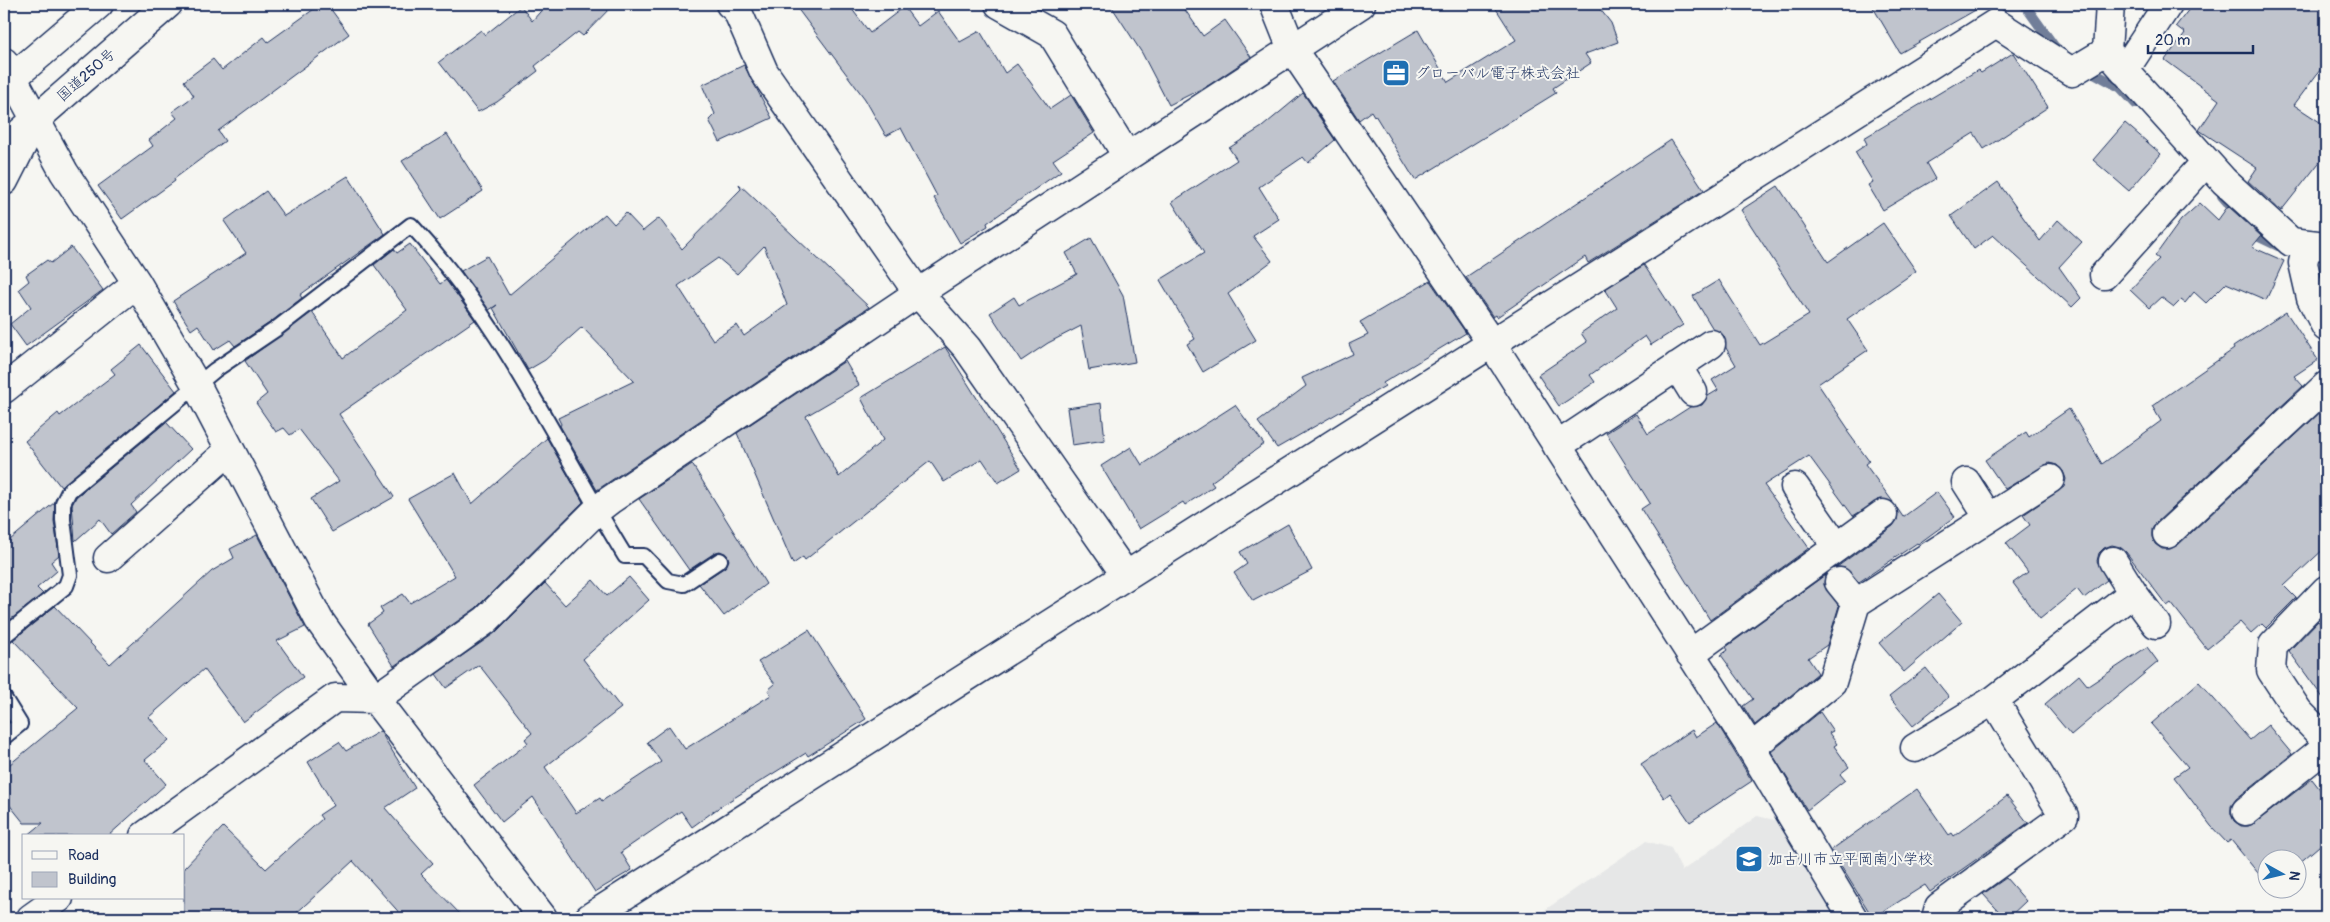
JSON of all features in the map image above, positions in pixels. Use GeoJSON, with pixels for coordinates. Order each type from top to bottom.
{"type":"FeatureCollection","features":[{"type":"Feature","properties":{"kind":"main road"},"geometry":{"type":"LineString","coordinates":[[99,4],[7,75],[64,172],[138,282],[197,386],[319,620],[375,699],[543,918]]}},
{"type":"Feature","properties":{"kind":"main road","name":"国道250号"},"geometry":{"type":"LineString","coordinates":[[4,147],[168,4]]}},
{"type":"Feature","properties":{"kind":"main road"},"geometry":{"type":"LineString","coordinates":[[730,4],[737,10],[764,72],[918,293],[967,348],[1125,574]]}},
{"type":"Feature","properties":{"kind":"main road"},"geometry":{"type":"LineString","coordinates":[[999,4],[1052,34],[1127,156]]}},
{"type":"Feature","properties":{"kind":"main road"},"geometry":{"type":"LineString","coordinates":[[1274,4],[1292,49],[1492,344],[1751,748],[1854,918]]}},
{"type":"Feature","properties":{"kind":"main road"},"geometry":{"type":"LineString","coordinates":[[147,834],[335,698],[375,699],[486,620],[597,510],[918,293],[1362,4]]}},
{"type":"Feature","properties":{"kind":"main road"},"geometry":{"type":"LineString","coordinates":[[2110,4],[2115,61],[2224,181],[2291,242],[2321,245]]}},
{"type":"Feature","properties":{"kind":"main road"},"geometry":{"type":"LineString","coordinates":[[589,918],[1125,574],[1492,344],[1996,23],[2072,72],[2115,61],[2168,4]]}},
{"type":"Feature","properties":{"kind":"main road"},"geometry":{"type":"LineString","coordinates":[[4,181],[35,120]]}},
{"type":"Feature","properties":{"kind":"main road"},"geometry":{"type":"LineString","coordinates":[[2104,275],[2206,162]]}},
{"type":"Feature","properties":{"kind":"main road"},"geometry":{"type":"LineString","coordinates":[[2321,245],[2303,263],[2311,298],[2326,327]]}},
{"type":"Feature","properties":{"kind":"main road"},"geometry":{"type":"LineString","coordinates":[[4,389],[138,282]]}},
{"type":"Feature","properties":{"kind":"main road"},"geometry":{"type":"LineString","coordinates":[[1557,446],[1711,344]]}},
{"type":"Feature","properties":{"kind":"main road"},"geometry":{"type":"LineString","coordinates":[[1677,366],[1693,392]]}},
{"type":"Feature","properties":{"kind":"main road"},"geometry":{"type":"LineString","coordinates":[[2167,534],[2326,386]]}},
{"type":"Feature","properties":{"kind":"main road"},"geometry":{"type":"LineString","coordinates":[[108,558],[230,450]]}},
{"type":"Feature","properties":{"kind":"main road"},"geometry":{"type":"LineString","coordinates":[[1751,748],[1832,682],[1856,603],[2050,479]]}},
{"type":"Feature","properties":{"kind":"main road"},"geometry":{"type":"LineString","coordinates":[[1966,482],[1989,518]]}},
{"type":"Feature","properties":{"kind":"main road"},"geometry":{"type":"LineString","coordinates":[[1795,487],[1837,547]]}},
{"type":"Feature","properties":{"kind":"main road"},"geometry":{"type":"LineString","coordinates":[[1690,654],[1883,514]]}},
{"type":"Feature","properties":{"kind":"main road"},"geometry":{"type":"LineString","coordinates":[[2113,561],[2133,593],[2156,624]]}},
{"type":"Feature","properties":{"kind":"main road"},"geometry":{"type":"LineString","coordinates":[[1839,582],[1856,603]]}},
{"type":"Feature","properties":{"kind":"main road"},"geometry":{"type":"LineString","coordinates":[[2326,590],[2273,645],[2271,670],[2298,711],[2326,740]]}},
{"type":"Feature","properties":{"kind":"main road"},"geometry":{"type":"LineString","coordinates":[[1915,748],[1994,700],[2133,593]]}},
{"type":"Feature","properties":{"kind":"main road"},"geometry":{"type":"LineString","coordinates":[[1936,918],[1939,907],[2064,816],[1994,700]]}},
{"type":"Feature","properties":{"kind":"main road"},"geometry":{"type":"LineString","coordinates":[[2246,811],[2326,747]]}},
{"type":"Feature","properties":{"kind":"main road"},"geometry":{"type":"LineString","coordinates":[[31,918],[55,900]]}},
{"type":"Feature","properties":{"kind":"lane"},"geometry":{"type":"LineString","coordinates":[[4,636],[66,586],[70,575],[63,503],[69,491],[215,370],[284,324],[411,225],[428,243],[471,300],[534,398],[625,556],[644,556],[668,581],[684,584],[720,560]]}},
{"type":"Feature","properties":{"kind":"lane"},"geometry":{"type":"LineString","coordinates":[[4,698],[20,724],[4,736]]}},
{"type":"Feature","properties":{"kind":"shaded area","name":"加古川市立平岡南小学校"},"geometry":{"type":"Polygon","coordinates":[[[1757,816],[1779,821],[1836,918],[1533,918],[1646,841],[1671,848],[1682,871],[1757,816]]]}},
{"type":"Feature","properties":{"kind":"building"},"geometry":{"type":"Polygon","coordinates":[[[321,4],[327,4],[349,34],[218,131],[225,141],[174,179],[175,181],[122,219],[98,186],[153,146],[149,140],[177,118],[172,112],[194,96],[184,81],[213,59],[222,70],[264,37],[268,42],[321,4]]]}},
{"type":"Feature","properties":{"kind":"building"},"geometry":{"type":"Polygon","coordinates":[[[547,4],[614,4],[583,36],[578,32],[535,66],[538,71],[497,102],[478,112],[439,62],[481,30],[485,35],[521,6],[532,21],[547,4]]]}},
{"type":"Feature","properties":{"kind":"building"},"geometry":{"type":"Polygon","coordinates":[[[794,4],[848,4],[870,33],[904,7],[918,26],[938,11],[960,42],[980,31],[1005,73],[1017,64],[1050,109],[1071,95],[1094,133],[1053,160],[1061,171],[987,223],[988,226],[960,243],[934,198],[937,196],[901,128],[886,136],[865,99],[794,4]]]}},
{"type":"Feature","properties":{"kind":"building"},"geometry":{"type":"Polygon","coordinates":[[[1110,4],[1181,4],[1203,36],[1225,20],[1251,57],[1209,85],[1169,105],[1142,53],[1110,4]]]}},
{"type":"Feature","properties":{"kind":"building"},"geometry":{"type":"Polygon","coordinates":[[[1493,4],[1596,4],[1611,23],[1618,42],[1585,54],[1591,63],[1553,88],[1556,93],[1415,180],[1375,115],[1371,111],[1359,120],[1333,81],[1418,30],[1448,82],[1516,40],[1493,4]]]}},
{"type":"Feature","properties":{"kind":"building"},"geometry":{"type":"Polygon","coordinates":[[[1871,4],[1986,4],[1900,53],[1871,4]]]}},
{"type":"Feature","properties":{"kind":"building"},"geometry":{"type":"Polygon","coordinates":[[[2193,4],[2326,4],[2326,62],[2294,105],[2326,126],[2326,154],[2281,211],[2248,181],[2257,168],[2199,130],[2219,100],[2165,60],[2185,33],[2176,26],[2193,4]]]}},
{"type":"Feature","properties":{"kind":"building"},"geometry":{"type":"Polygon","coordinates":[[[2013,53],[2048,107],[1984,149],[1974,133],[1926,163],[1935,179],[1883,210],[1868,185],[1873,182],[1855,152],[1867,144],[1864,138],[1978,70],[1981,73],[2013,53]]]}},
{"type":"Feature","properties":{"kind":"building"},"geometry":{"type":"Polygon","coordinates":[[[744,65],[772,118],[720,142],[709,120],[715,114],[702,85],[744,65]]]}},
{"type":"Feature","properties":{"kind":"building"},"geometry":{"type":"Polygon","coordinates":[[[1303,93],[1335,140],[1308,163],[1303,157],[1259,187],[1279,219],[1253,236],[1272,261],[1228,294],[1256,340],[1203,372],[1187,344],[1195,339],[1160,280],[1204,253],[1172,202],[1237,160],[1229,148],[1262,127],[1303,93]]]}},
{"type":"Feature","properties":{"kind":"building"},"geometry":{"type":"Polygon","coordinates":[[[2125,123],[2161,154],[2129,191],[2093,160],[2125,123]]]}},
{"type":"Feature","properties":{"kind":"building"},"geometry":{"type":"Polygon","coordinates":[[[447,134],[483,191],[440,219],[402,161],[447,134]]]}},
{"type":"Feature","properties":{"kind":"building"},"geometry":{"type":"Polygon","coordinates":[[[1671,140],[1704,190],[1588,263],[1585,257],[1497,317],[1496,315],[1493,317],[1466,277],[1671,140]]]}},
{"type":"Feature","properties":{"kind":"building"},"geometry":{"type":"Polygon","coordinates":[[[348,176],[385,234],[300,295],[302,298],[271,322],[235,346],[230,340],[214,350],[198,325],[191,330],[173,301],[246,253],[224,221],[266,191],[284,216],[348,176]]]}},
{"type":"Feature","properties":{"kind":"building"},"geometry":{"type":"Polygon","coordinates":[[[1998,182],[2040,241],[2058,220],[2082,242],[2059,267],[2081,298],[2072,307],[1993,235],[1974,249],[1951,216],[1998,182]]]}},
{"type":"Feature","properties":{"kind":"building"},"geometry":{"type":"Polygon","coordinates":[[[739,184],[869,307],[597,490],[560,426],[558,418],[634,381],[582,327],[545,360],[528,370],[493,308],[497,305],[489,310],[461,271],[487,256],[509,295],[605,214],[614,224],[626,213],[643,231],[659,218],[682,249],[741,189],[739,184]],[[764,246],[737,274],[718,258],[678,286],[713,340],[737,325],[744,336],[787,305],[764,246]]]}},
{"type":"Feature","properties":{"kind":"building"},"geometry":{"type":"Polygon","coordinates":[[[1778,186],[1828,262],[1883,223],[1916,271],[1847,319],[1868,350],[1818,384],[1849,430],[1847,431],[1869,461],[1865,464],[1893,502],[1881,499],[1853,516],[1809,456],[1764,485],[1809,548],[1710,620],[1641,509],[1650,503],[1606,433],[1636,414],[1648,434],[1690,407],[1702,405],[1708,396],[1718,390],[1712,380],[1736,365],[1726,348],[1724,336],[1713,329],[1693,296],[1719,280],[1760,345],[1809,315],[1741,210],[1778,186]]]}},
{"type":"Feature","properties":{"kind":"building"},"geometry":{"type":"Polygon","coordinates":[[[2200,203],[2218,220],[2228,206],[2261,236],[2252,247],[2284,261],[2266,300],[2226,283],[2206,303],[2194,292],[2185,303],[2181,300],[2174,307],[2161,297],[2149,308],[2130,290],[2159,259],[2155,256],[2181,220],[2200,203]]]}},
{"type":"Feature","properties":{"kind":"building"},"geometry":{"type":"Polygon","coordinates":[[[1091,238],[1123,295],[1135,362],[1089,370],[1081,326],[1048,343],[1021,361],[990,313],[1014,297],[1019,305],[1077,274],[1066,253],[1091,238]]]}},
{"type":"Feature","properties":{"kind":"building"},"geometry":{"type":"Polygon","coordinates":[[[410,244],[440,284],[446,280],[475,320],[339,414],[394,497],[332,532],[311,499],[339,481],[299,429],[290,435],[284,428],[276,432],[256,403],[267,394],[245,361],[312,312],[343,358],[407,310],[374,265],[394,249],[397,253],[410,244]]]}},
{"type":"Feature","properties":{"kind":"building"},"geometry":{"type":"Polygon","coordinates":[[[71,247],[103,290],[26,346],[10,324],[31,307],[19,289],[29,281],[26,275],[47,260],[51,263],[71,247]]]}},
{"type":"Feature","properties":{"kind":"building"},"geometry":{"type":"Polygon","coordinates":[[[1644,265],[1683,325],[1651,345],[1645,336],[1590,375],[1595,382],[1559,406],[1538,375],[1587,342],[1581,333],[1617,308],[1605,289],[1644,265]]]}},
{"type":"Feature","properties":{"kind":"building"},"geometry":{"type":"Polygon","coordinates":[[[1430,281],[1466,333],[1383,383],[1385,386],[1277,448],[1258,422],[1306,386],[1302,378],[1353,354],[1349,344],[1368,335],[1360,322],[1430,281]]]}},
{"type":"Feature","properties":{"kind":"building"},"geometry":{"type":"Polygon","coordinates":[[[2286,312],[2318,360],[2294,376],[2303,386],[2156,523],[2152,529],[2152,537],[2155,544],[2162,549],[2170,549],[2178,545],[2325,408],[2326,547],[2284,586],[2296,598],[2266,628],[2262,624],[2251,634],[2240,622],[2207,649],[2171,603],[2167,606],[2126,552],[2120,547],[2112,545],[2104,548],[2099,553],[2097,561],[2107,580],[2084,598],[2077,589],[2040,619],[2013,583],[2028,572],[2006,543],[2030,525],[2023,515],[2064,487],[2066,479],[2063,471],[2057,465],[2049,463],[2005,489],[1985,460],[2026,432],[2029,437],[2069,409],[2102,464],[2161,421],[2152,406],[2234,349],[2233,347],[2286,312]]]}},
{"type":"Feature","properties":{"kind":"building"},"geometry":{"type":"Polygon","coordinates":[[[141,345],[176,391],[61,487],[25,441],[58,413],[60,416],[115,374],[111,369],[141,345]]]}},
{"type":"Feature","properties":{"kind":"building"},"geometry":{"type":"Polygon","coordinates":[[[945,347],[1021,469],[998,483],[982,459],[944,482],[930,461],[805,560],[803,557],[793,564],[737,433],[845,361],[859,385],[806,416],[839,477],[883,440],[861,398],[945,347]]]}},
{"type":"Feature","properties":{"kind":"building"},"geometry":{"type":"Polygon","coordinates":[[[1101,403],[1105,440],[1072,445],[1067,408],[1101,403]]]}},
{"type":"Feature","properties":{"kind":"building"},"geometry":{"type":"Polygon","coordinates":[[[1235,405],[1264,444],[1211,482],[1214,486],[1185,505],[1183,502],[1139,529],[1101,466],[1131,447],[1142,465],[1235,405]]]}},
{"type":"Feature","properties":{"kind":"building"},"geometry":{"type":"Polygon","coordinates":[[[166,422],[191,449],[131,505],[136,512],[111,534],[100,519],[75,541],[72,505],[76,497],[166,422]]]}},
{"type":"Feature","properties":{"kind":"building"},"geometry":{"type":"Polygon","coordinates":[[[547,438],[583,502],[476,608],[394,666],[368,624],[383,613],[380,608],[403,594],[410,603],[455,576],[408,499],[455,473],[472,504],[547,438]]]}},
{"type":"Feature","properties":{"kind":"building"},"geometry":{"type":"Polygon","coordinates":[[[692,464],[766,584],[724,616],[699,584],[725,567],[729,560],[727,555],[720,551],[716,552],[689,570],[639,499],[692,464]]]}},
{"type":"Feature","properties":{"kind":"building"},"geometry":{"type":"Polygon","coordinates":[[[1937,492],[1955,517],[1918,544],[1859,582],[1845,568],[1837,567],[1893,526],[1897,520],[1897,508],[1903,517],[1937,492]]]}},
{"type":"Feature","properties":{"kind":"building"},"geometry":{"type":"Polygon","coordinates":[[[55,502],[54,521],[59,555],[51,562],[57,571],[37,588],[43,594],[4,625],[4,545],[55,502]]]}},
{"type":"Feature","properties":{"kind":"building"},"geometry":{"type":"Polygon","coordinates":[[[1288,524],[1312,570],[1253,601],[1234,573],[1247,564],[1240,552],[1288,524]]]}},
{"type":"Feature","properties":{"kind":"building"},"geometry":{"type":"Polygon","coordinates":[[[257,535],[305,627],[277,641],[303,677],[243,722],[204,669],[149,717],[169,740],[145,760],[166,784],[110,834],[29,834],[43,823],[24,823],[4,798],[4,769],[78,708],[13,640],[55,606],[110,664],[212,571],[234,558],[230,549],[257,535]]]}},
{"type":"Feature","properties":{"kind":"building"},"geometry":{"type":"Polygon","coordinates":[[[1825,575],[1824,585],[1839,606],[1827,645],[1808,658],[1818,673],[1755,725],[1743,706],[1753,699],[1721,655],[1728,650],[1726,647],[1825,575]]]}},
{"type":"Feature","properties":{"kind":"building"},"geometry":{"type":"Polygon","coordinates":[[[629,577],[649,600],[583,659],[621,708],[545,767],[576,813],[600,798],[602,801],[661,762],[647,742],[669,726],[685,749],[771,695],[768,690],[775,684],[758,662],[809,630],[866,719],[808,756],[806,753],[721,806],[692,827],[681,811],[621,852],[632,870],[595,892],[533,797],[502,822],[474,785],[528,743],[525,739],[532,733],[479,665],[446,688],[436,674],[495,633],[545,583],[565,605],[593,580],[607,596],[629,577]]]}},
{"type":"Feature","properties":{"kind":"building"},"geometry":{"type":"Polygon","coordinates":[[[1938,594],[1962,622],[1904,672],[1879,643],[1938,594]]]}},
{"type":"Feature","properties":{"kind":"building"},"geometry":{"type":"Polygon","coordinates":[[[2318,621],[2326,630],[2326,702],[2289,651],[2318,621]]]}},
{"type":"Feature","properties":{"kind":"building"},"geometry":{"type":"Polygon","coordinates":[[[2147,647],[2158,662],[2071,735],[2045,704],[2079,675],[2088,686],[2147,647]]]}},
{"type":"Feature","properties":{"kind":"building"},"geometry":{"type":"Polygon","coordinates":[[[1926,668],[1949,697],[1913,726],[1889,697],[1926,668]]]}},
{"type":"Feature","properties":{"kind":"building"},"geometry":{"type":"Polygon","coordinates":[[[2199,682],[2250,740],[2268,725],[2292,754],[2236,799],[2231,806],[2234,821],[2241,826],[2255,823],[2312,779],[2326,797],[2326,840],[2308,855],[2308,850],[2258,850],[2258,873],[2231,840],[2227,843],[2211,826],[2174,777],[2188,767],[2151,724],[2199,682]]]}},
{"type":"Feature","properties":{"kind":"building"},"geometry":{"type":"Polygon","coordinates":[[[1820,712],[1833,731],[1829,733],[1837,744],[1834,746],[1849,767],[1840,774],[1845,780],[1807,810],[1771,752],[1820,712]]]}},
{"type":"Feature","properties":{"kind":"building"},"geometry":{"type":"Polygon","coordinates":[[[1717,723],[1752,781],[1690,822],[1670,793],[1664,798],[1641,764],[1692,730],[1696,737],[1717,723]]]}},
{"type":"Feature","properties":{"kind":"building"},"geometry":{"type":"Polygon","coordinates":[[[380,731],[415,788],[385,808],[433,863],[421,874],[464,918],[404,918],[353,861],[291,918],[184,918],[185,867],[223,827],[266,869],[322,819],[319,815],[334,805],[308,762],[339,742],[346,751],[380,731]]]}},
{"type":"Feature","properties":{"kind":"building"},"geometry":{"type":"Polygon","coordinates":[[[1917,789],[1949,835],[1952,833],[1954,836],[2007,796],[2028,823],[1930,892],[1925,885],[1873,918],[1831,850],[1917,789]]]}},
{"type":"Feature","properties":{"kind":"building"},"geometry":{"type":"Polygon","coordinates":[[[2006,878],[2026,901],[2008,918],[2005,918],[1983,894],[2006,878]]]}},
{"type":"Feature","properties":{"kind":"waterway"},"geometry":{"type":"LineString","coordinates":[[2024,4],[2054,46],[2060,51]]}},
{"type":"Feature","properties":{"kind":"waterway"},"geometry":{"type":"LineString","coordinates":[[2094,73],[2121,88],[2136,104]]}},
{"type":"Feature","properties":{"kind":"waterway"},"geometry":{"type":"LineString","coordinates":[[2222,196],[2257,236],[2278,246]]}},
{"type":"Feature","properties":{"kind":"place","name":"グローバル電子株式会社"},"geometry":{"type":"Point","coordinates":[1396,73]}},
{"type":"Feature","properties":{"kind":"place","name":"加古川市立平岡南小学校"},"geometry":{"type":"Point","coordinates":[1749,859]}}]}
